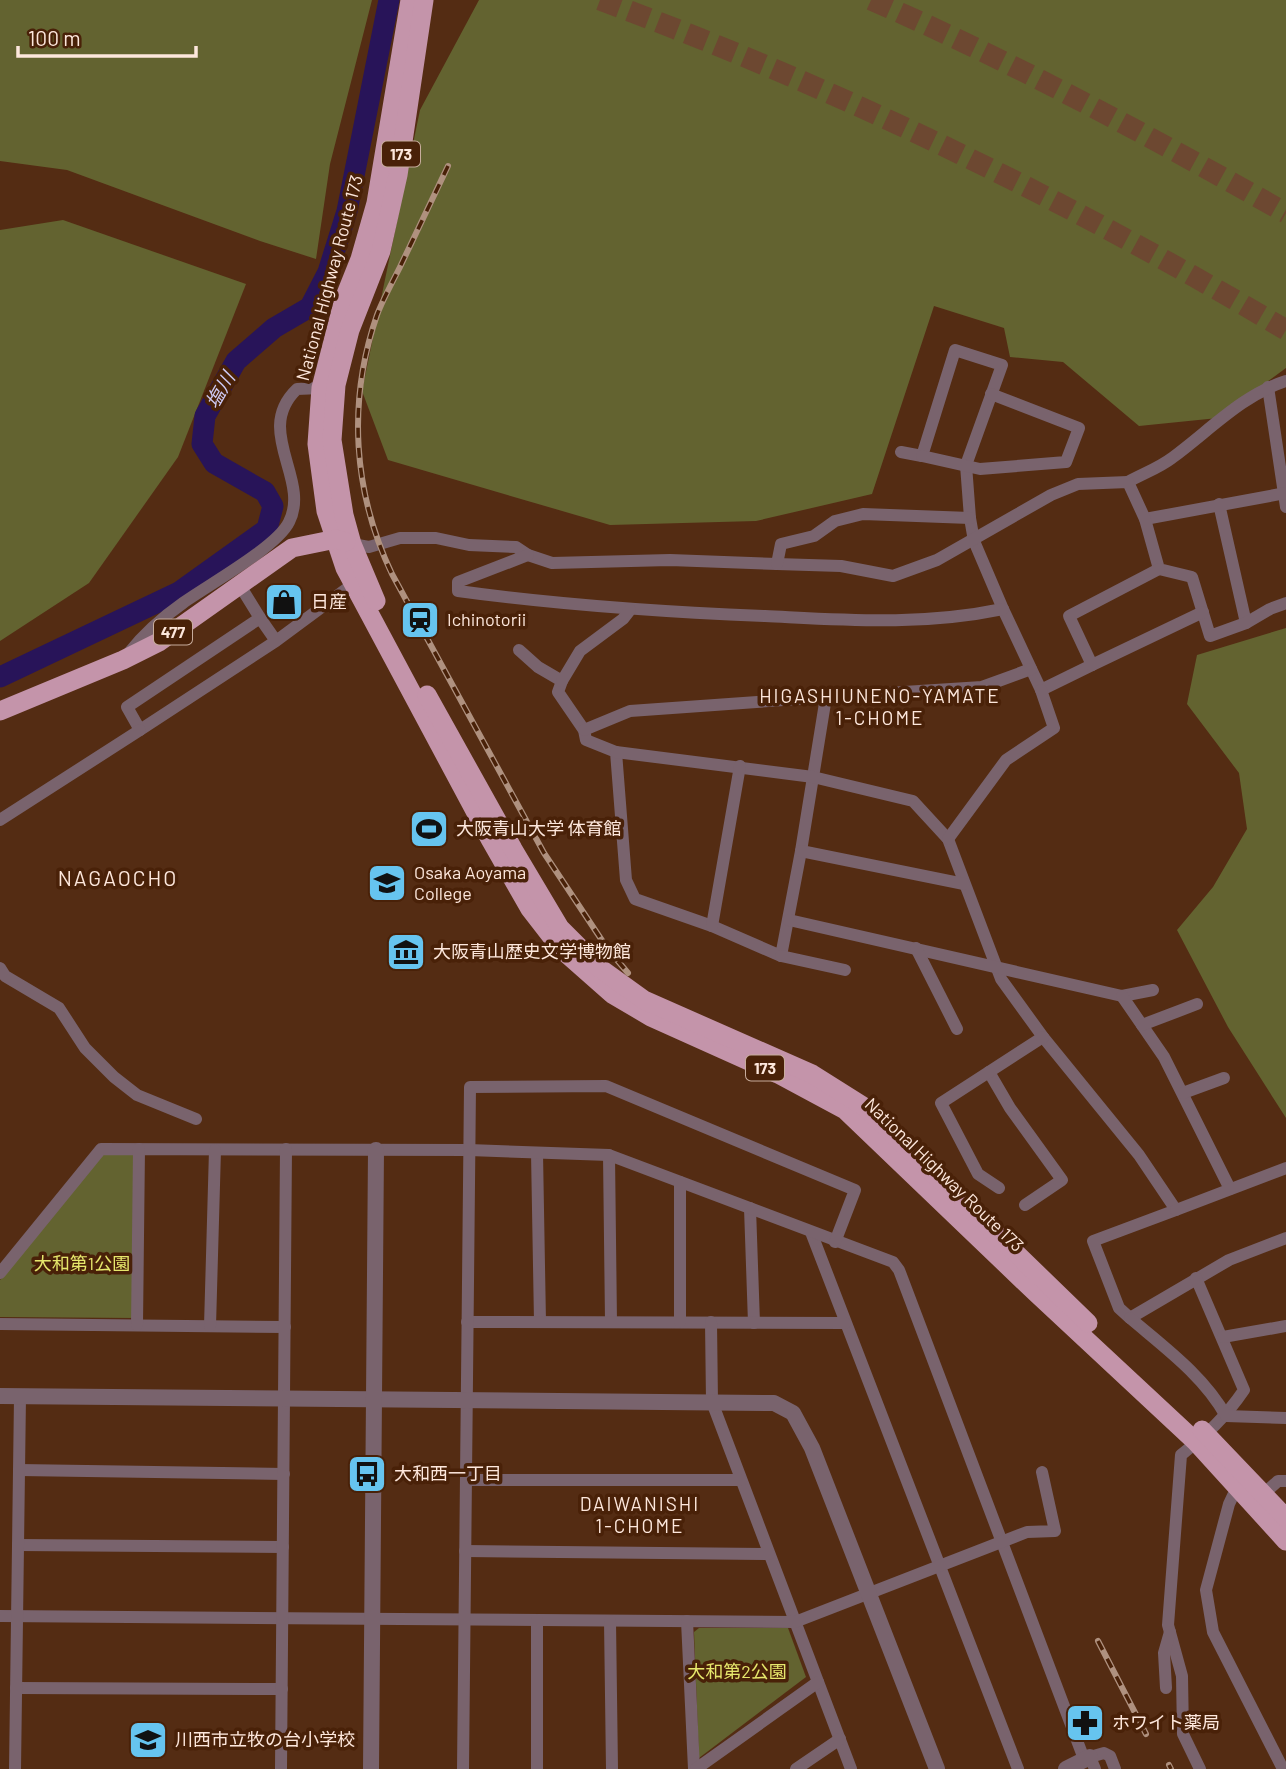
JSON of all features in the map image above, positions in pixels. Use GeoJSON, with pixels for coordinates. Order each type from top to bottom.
{"type":"FeatureCollection","features":[{"type":"Feature","properties":{"kind":"highway","name":"National Highway Route 173"},"geometry":{"type":"LineString","coordinates":[[410,0],[376,203],[360,259],[344,299],[321,388],[317,444],[326,511],[513,849],[560,928],[601,969],[644,1000],[812,1074],[866,1108],[1259,1498],[1286,1518]]}},
{"type":"Feature","properties":{"kind":"highway","name":"National Highway Route 173"},"geometry":{"type":"LineString","coordinates":[[424,0],[398,175],[384,238],[350,330],[336,385],[332,440],[344,515],[344,541],[353,584],[490,839],[530,909],[561,949],[612,994],[651,1017],[778,1074],[845,1110],[1036,1293],[1202,1439],[1237,1488],[1259,1498],[1286,1541]]}},
{"type":"Feature","properties":{"kind":"highway","name":"477"},"geometry":{"type":"LineString","coordinates":[[0,711],[123,660],[159,642],[292,548],[344,541]]}},
{"type":"Feature","properties":{"kind":"street"},"geometry":{"type":"LineString","coordinates":[[922,456],[955,350],[1002,365],[966,466],[970,518],[974,541],[1041,690],[1054,728],[1006,760],[947,839]]}},
{"type":"Feature","properties":{"kind":"street"},"geometry":{"type":"LineString","coordinates":[[344,541],[369,547],[400,538],[436,538],[470,545],[516,547],[528,555],[552,564],[670,560],[841,566],[893,576],[937,560],[1051,495],[1078,484],[1128,482],[1169,461],[1243,402],[1268,387],[1286,381]]}},
{"type":"Feature","properties":{"kind":"street"},"geometry":{"type":"LineString","coordinates":[[1268,387],[1286,507]]}},
{"type":"Feature","properties":{"kind":"street"},"geometry":{"type":"LineString","coordinates":[[123,660],[138,641],[181,605],[250,558],[277,537],[289,522],[294,506],[279,432],[283,411],[290,396],[297,389],[321,388]]}},
{"type":"Feature","properties":{"kind":"street"},"geometry":{"type":"LineString","coordinates":[[901,452],[980,469],[1066,462],[1079,428],[991,394]]}},
{"type":"Feature","properties":{"kind":"street"},"geometry":{"type":"LineString","coordinates":[[1128,482],[1145,519],[1159,569]]}},
{"type":"Feature","properties":{"kind":"street"},"geometry":{"type":"LineString","coordinates":[[1145,519],[1284,493]]}},
{"type":"Feature","properties":{"kind":"street"},"geometry":{"type":"LineString","coordinates":[[1219,504],[1246,623]]}},
{"type":"Feature","properties":{"kind":"street"},"geometry":{"type":"LineString","coordinates":[[776,564],[781,544],[814,537],[835,521],[863,514],[970,518]]}},
{"type":"Feature","properties":{"kind":"street"},"geometry":{"type":"LineString","coordinates":[[528,555],[458,582],[458,591],[529,601],[630,610],[917,621],[962,617],[1003,609]]}},
{"type":"Feature","properties":{"kind":"street"},"geometry":{"type":"LineString","coordinates":[[1092,665],[1069,616],[1159,569],[1192,577],[1210,636],[1246,623],[1286,603]]}},
{"type":"Feature","properties":{"kind":"street"},"geometry":{"type":"LineString","coordinates":[[239,584],[276,641]]}},
{"type":"Feature","properties":{"kind":"street"},"geometry":{"type":"LineString","coordinates":[[0,820],[276,641],[353,584]]}},
{"type":"Feature","properties":{"kind":"street"},"geometry":{"type":"LineString","coordinates":[[630,610],[623,619],[580,651],[558,692],[584,730],[586,740],[616,752],[813,777],[913,801],[947,839],[1001,979],[1043,1037],[1139,1155],[1176,1210]]}},
{"type":"Feature","properties":{"kind":"street"},"geometry":{"type":"LineString","coordinates":[[1041,690],[1203,612]]}},
{"type":"Feature","properties":{"kind":"street"},"geometry":{"type":"LineString","coordinates":[[140,730],[127,707],[260,618]]}},
{"type":"Feature","properties":{"kind":"street"},"geometry":{"type":"LineString","coordinates":[[519,650],[538,667],[562,681]]}},
{"type":"Feature","properties":{"kind":"street"},"geometry":{"type":"LineString","coordinates":[[584,730],[630,711],[982,687],[1031,669]]}},
{"type":"Feature","properties":{"kind":"street"},"geometry":{"type":"LineString","coordinates":[[781,956],[826,698]]}},
{"type":"Feature","properties":{"kind":"street"},"geometry":{"type":"LineString","coordinates":[[616,752],[626,880],[635,900],[712,926],[781,956],[845,970]]}},
{"type":"Feature","properties":{"kind":"street"},"geometry":{"type":"LineString","coordinates":[[712,926],[740,766]]}},
{"type":"Feature","properties":{"kind":"street"},"geometry":{"type":"LineString","coordinates":[[801,850],[964,884]]}},
{"type":"Feature","properties":{"kind":"street"},"geometry":{"type":"LineString","coordinates":[[789,920],[1122,996],[1153,990]]}},
{"type":"Feature","properties":{"kind":"street"},"geometry":{"type":"LineString","coordinates":[[916,948],[957,1028]]}},
{"type":"Feature","properties":{"kind":"street"},"geometry":{"type":"LineString","coordinates":[[0,968],[5,976],[60,1008],[85,1048],[137,1096],[196,1119]]}},
{"type":"Feature","properties":{"kind":"street"},"geometry":{"type":"LineString","coordinates":[[1122,996],[1164,1057],[1230,1189]]}},
{"type":"Feature","properties":{"kind":"street"},"geometry":{"type":"LineString","coordinates":[[1142,1025],[1198,1004]]}},
{"type":"Feature","properties":{"kind":"street"},"geometry":{"type":"LineString","coordinates":[[999,1188],[978,1174],[941,1103],[1043,1037]]}},
{"type":"Feature","properties":{"kind":"street"},"geometry":{"type":"LineString","coordinates":[[989,1072],[1010,1108],[1062,1180],[1024,1205]]}},
{"type":"Feature","properties":{"kind":"street"},"geometry":{"type":"LineString","coordinates":[[1183,1093],[1224,1078]]}},
{"type":"Feature","properties":{"kind":"street"},"geometry":{"type":"LineString","coordinates":[[463,1769],[470,1087],[606,1086],[855,1190],[835,1242]]}},
{"type":"Feature","properties":{"kind":"street"},"geometry":{"type":"LineString","coordinates":[[0,1273],[101,1149],[469,1150],[609,1155],[893,1262],[899,1270],[1090,1762]]}},
{"type":"Feature","properties":{"kind":"street"},"geometry":{"type":"LineString","coordinates":[[137,1325],[139,1149]]}},
{"type":"Feature","properties":{"kind":"street"},"geometry":{"type":"LineString","coordinates":[[281,1769],[286,1149]]}},
{"type":"Feature","properties":{"kind":"street"},"geometry":{"type":"LineString","coordinates":[[209,1326],[215,1150]]}},
{"type":"Feature","properties":{"kind":"street"},"geometry":{"type":"LineString","coordinates":[[371,1769],[376,1150]]}},
{"type":"Feature","properties":{"kind":"street"},"geometry":{"type":"LineString","coordinates":[[537,1153],[540,1322]]}},
{"type":"Feature","properties":{"kind":"street"},"geometry":{"type":"LineString","coordinates":[[609,1155],[611,1322]]}},
{"type":"Feature","properties":{"kind":"street"},"geometry":{"type":"LineString","coordinates":[[1226,1416],[1216,1398],[1175,1356],[1119,1308],[1093,1241],[1286,1168]]}},
{"type":"Feature","properties":{"kind":"street"},"geometry":{"type":"LineString","coordinates":[[680,1182],[680,1322]]}},
{"type":"Feature","properties":{"kind":"street"},"geometry":{"type":"LineString","coordinates":[[750,1208],[754,1322]]}},
{"type":"Feature","properties":{"kind":"street"},"geometry":{"type":"LineString","coordinates":[[811,1232],[1018,1769]]}},
{"type":"Feature","properties":{"kind":"street"},"geometry":{"type":"LineString","coordinates":[[1130,1318],[1229,1260],[1286,1238]]}},
{"type":"Feature","properties":{"kind":"street"},"geometry":{"type":"LineString","coordinates":[[1196,1278],[1244,1390],[1226,1416],[1181,1455],[1170,1594],[1170,1631],[1182,1676],[1183,1734],[1200,1769]]}},
{"type":"Feature","properties":{"kind":"street"},"geometry":{"type":"LineString","coordinates":[[467,1322],[845,1323]]}},
{"type":"Feature","properties":{"kind":"street"},"geometry":{"type":"LineString","coordinates":[[711,1322],[712,1402],[851,1769]]}},
{"type":"Feature","properties":{"kind":"street"},"geometry":{"type":"LineString","coordinates":[[0,1324],[285,1327]]}},
{"type":"Feature","properties":{"kind":"street"},"geometry":{"type":"LineString","coordinates":[[1223,1337],[1286,1326]]}},
{"type":"Feature","properties":{"kind":"street"},"geometry":{"type":"LineString","coordinates":[[0,1396],[774,1403],[793,1413],[812,1448],[937,1769]]}},
{"type":"Feature","properties":{"kind":"street"},"geometry":{"type":"LineString","coordinates":[[15,1769],[20,1396]]}},
{"type":"Feature","properties":{"kind":"street"},"geometry":{"type":"LineString","coordinates":[[1226,1416],[1286,1418]]}},
{"type":"Feature","properties":{"kind":"street"},"geometry":{"type":"LineString","coordinates":[[19,1470],[284,1474]]}},
{"type":"Feature","properties":{"kind":"street"},"geometry":{"type":"LineString","coordinates":[[0,1616],[795,1622],[1027,1532],[1055,1531],[1042,1472]]}},
{"type":"Feature","properties":{"kind":"street"},"geometry":{"type":"LineString","coordinates":[[466,1480],[741,1480]]}},
{"type":"Feature","properties":{"kind":"street"},"geometry":{"type":"LineString","coordinates":[[1259,1498],[1278,1481],[1286,1481]]}},
{"type":"Feature","properties":{"kind":"street"},"geometry":{"type":"LineString","coordinates":[[1237,1488],[1229,1504],[1206,1590],[1213,1632],[1284,1769]]}},
{"type":"Feature","properties":{"kind":"street"},"geometry":{"type":"LineString","coordinates":[[18,1545],[283,1547]]}},
{"type":"Feature","properties":{"kind":"street"},"geometry":{"type":"LineString","coordinates":[[465,1551],[769,1554]]}},
{"type":"Feature","properties":{"kind":"street"},"geometry":{"type":"LineString","coordinates":[[537,1620],[537,1769]]}},
{"type":"Feature","properties":{"kind":"street"},"geometry":{"type":"LineString","coordinates":[[610,1621],[612,1769]]}},
{"type":"Feature","properties":{"kind":"street"},"geometry":{"type":"LineString","coordinates":[[687,1622],[695,1769]]}},
{"type":"Feature","properties":{"kind":"street"},"geometry":{"type":"LineString","coordinates":[[1166,1688],[1164,1653],[1170,1631]]}},
{"type":"Feature","properties":{"kind":"street"},"geometry":{"type":"LineString","coordinates":[[695,1769],[818,1682]]}},
{"type":"Feature","properties":{"kind":"street"},"geometry":{"type":"LineString","coordinates":[[16,1688],[282,1689]]}},
{"type":"Feature","properties":{"kind":"street"},"geometry":{"type":"LineString","coordinates":[[796,1769],[839,1739]]}},
{"type":"Feature","properties":{"kind":"street"},"geometry":{"type":"LineString","coordinates":[[1066,1769],[1090,1762],[1104,1753],[1110,1756],[1115,1769]]}},
{"type":"Feature","properties":{"kind":"green space"},"geometry":{"type":"Polygon","coordinates":[[[0,0],[372,0],[330,164],[316,259],[67,170],[0,161],[0,0]]]}},
{"type":"Feature","properties":{"kind":"green space"},"geometry":{"type":"Polygon","coordinates":[[[479,0],[1286,0],[1286,368],[1218,418],[1139,426],[1063,362],[1010,357],[1004,328],[934,306],[872,494],[756,521],[610,525],[388,460],[362,391],[420,110],[479,0]]]}},
{"type":"Feature","properties":{"kind":"green space"},"geometry":{"type":"Polygon","coordinates":[[[63,220],[246,284],[178,457],[89,583],[0,641],[0,230],[63,220]]]}},
{"type":"Feature","properties":{"kind":"green space"},"geometry":{"type":"Polygon","coordinates":[[[1286,628],[1286,1118],[1228,1027],[1177,930],[1213,887],[1247,829],[1239,773],[1187,704],[1197,655],[1286,628]]]}},
{"type":"Feature","properties":{"kind":"green space","name":"大和第1公園"},"geometry":{"type":"Polygon","coordinates":[[[104,1152],[136,1152],[135,1318],[0,1317],[0,1280],[104,1152]]]}},
{"type":"Feature","properties":{"kind":"green space","name":"大和第2公園"},"geometry":{"type":"Polygon","coordinates":[[[699,1628],[788,1628],[806,1677],[699,1758],[694,1632],[699,1628]]]}},
{"type":"Feature","properties":{"kind":"waterway","name":"塩川"},"geometry":{"type":"LineString","coordinates":[[0,677],[179,592],[267,529],[273,506],[265,492],[214,463],[202,444],[205,416],[236,361],[274,328],[310,307],[328,272],[347,211],[389,0]]}},
{"type":"Feature","properties":{"kind":"tunnel"},"geometry":{"type":"LineString","coordinates":[[600,0],[777,70],[951,149],[1120,236],[1286,330]]}},
{"type":"Feature","properties":{"kind":"tunnel"},"geometry":{"type":"LineString","coordinates":[[871,0],[1082,101],[1286,213]]}},
{"type":"Feature","properties":{"kind":"railway"},"geometry":{"type":"LineString","coordinates":[[448,166],[382,303],[367,348],[358,414],[362,479],[369,511],[392,574],[544,853],[607,948],[628,973]]}},
{"type":"Feature","properties":{"kind":"railway"},"geometry":{"type":"LineString","coordinates":[[1098,1641],[1146,1734]]}},
{"type":"Feature","properties":{"kind":"railway"},"geometry":{"type":"LineString","coordinates":[[1169,1765],[1171,1769]]}},
{"type":"Feature","properties":{"kind":"place","name":"日産"},"geometry":{"type":"Point","coordinates":[284,602]}},
{"type":"Feature","properties":{"kind":"place","name":"Ichinotorii"},"geometry":{"type":"Point","coordinates":[420,620]}},
{"type":"Feature","properties":{"kind":"place","name":"大阪青山大学 体育館"},"geometry":{"type":"Point","coordinates":[429,829]}},
{"type":"Feature","properties":{"kind":"place","name":"Osaka Aoyama College"},"geometry":{"type":"Point","coordinates":[387,883]}},
{"type":"Feature","properties":{"kind":"place","name":"大阪青山歴史文学博物館"},"geometry":{"type":"Point","coordinates":[406,952]}},
{"type":"Feature","properties":{"kind":"place","name":"大和西一丁目"},"geometry":{"type":"Point","coordinates":[367,1474]}},
{"type":"Feature","properties":{"kind":"place","name":"ホワイト薬局"},"geometry":{"type":"Point","coordinates":[1085,1723]}},
{"type":"Feature","properties":{"kind":"place","name":"川西市立牧の台小学校"},"geometry":{"type":"Point","coordinates":[148,1740]}},
{"type":"Feature","properties":{"kind":"district","name":"HIGASHIUNENO-YAMATE 1-CHOME"},"geometry":{"type":"Point","coordinates":[880,707]}},
{"type":"Feature","properties":{"kind":"district","name":"NAGAOCHO"},"geometry":{"type":"Point","coordinates":[118,879]}},
{"type":"Feature","properties":{"kind":"district","name":"DAIWANISHI 1-CHOME"},"geometry":{"type":"Point","coordinates":[640,1515]}}]}
